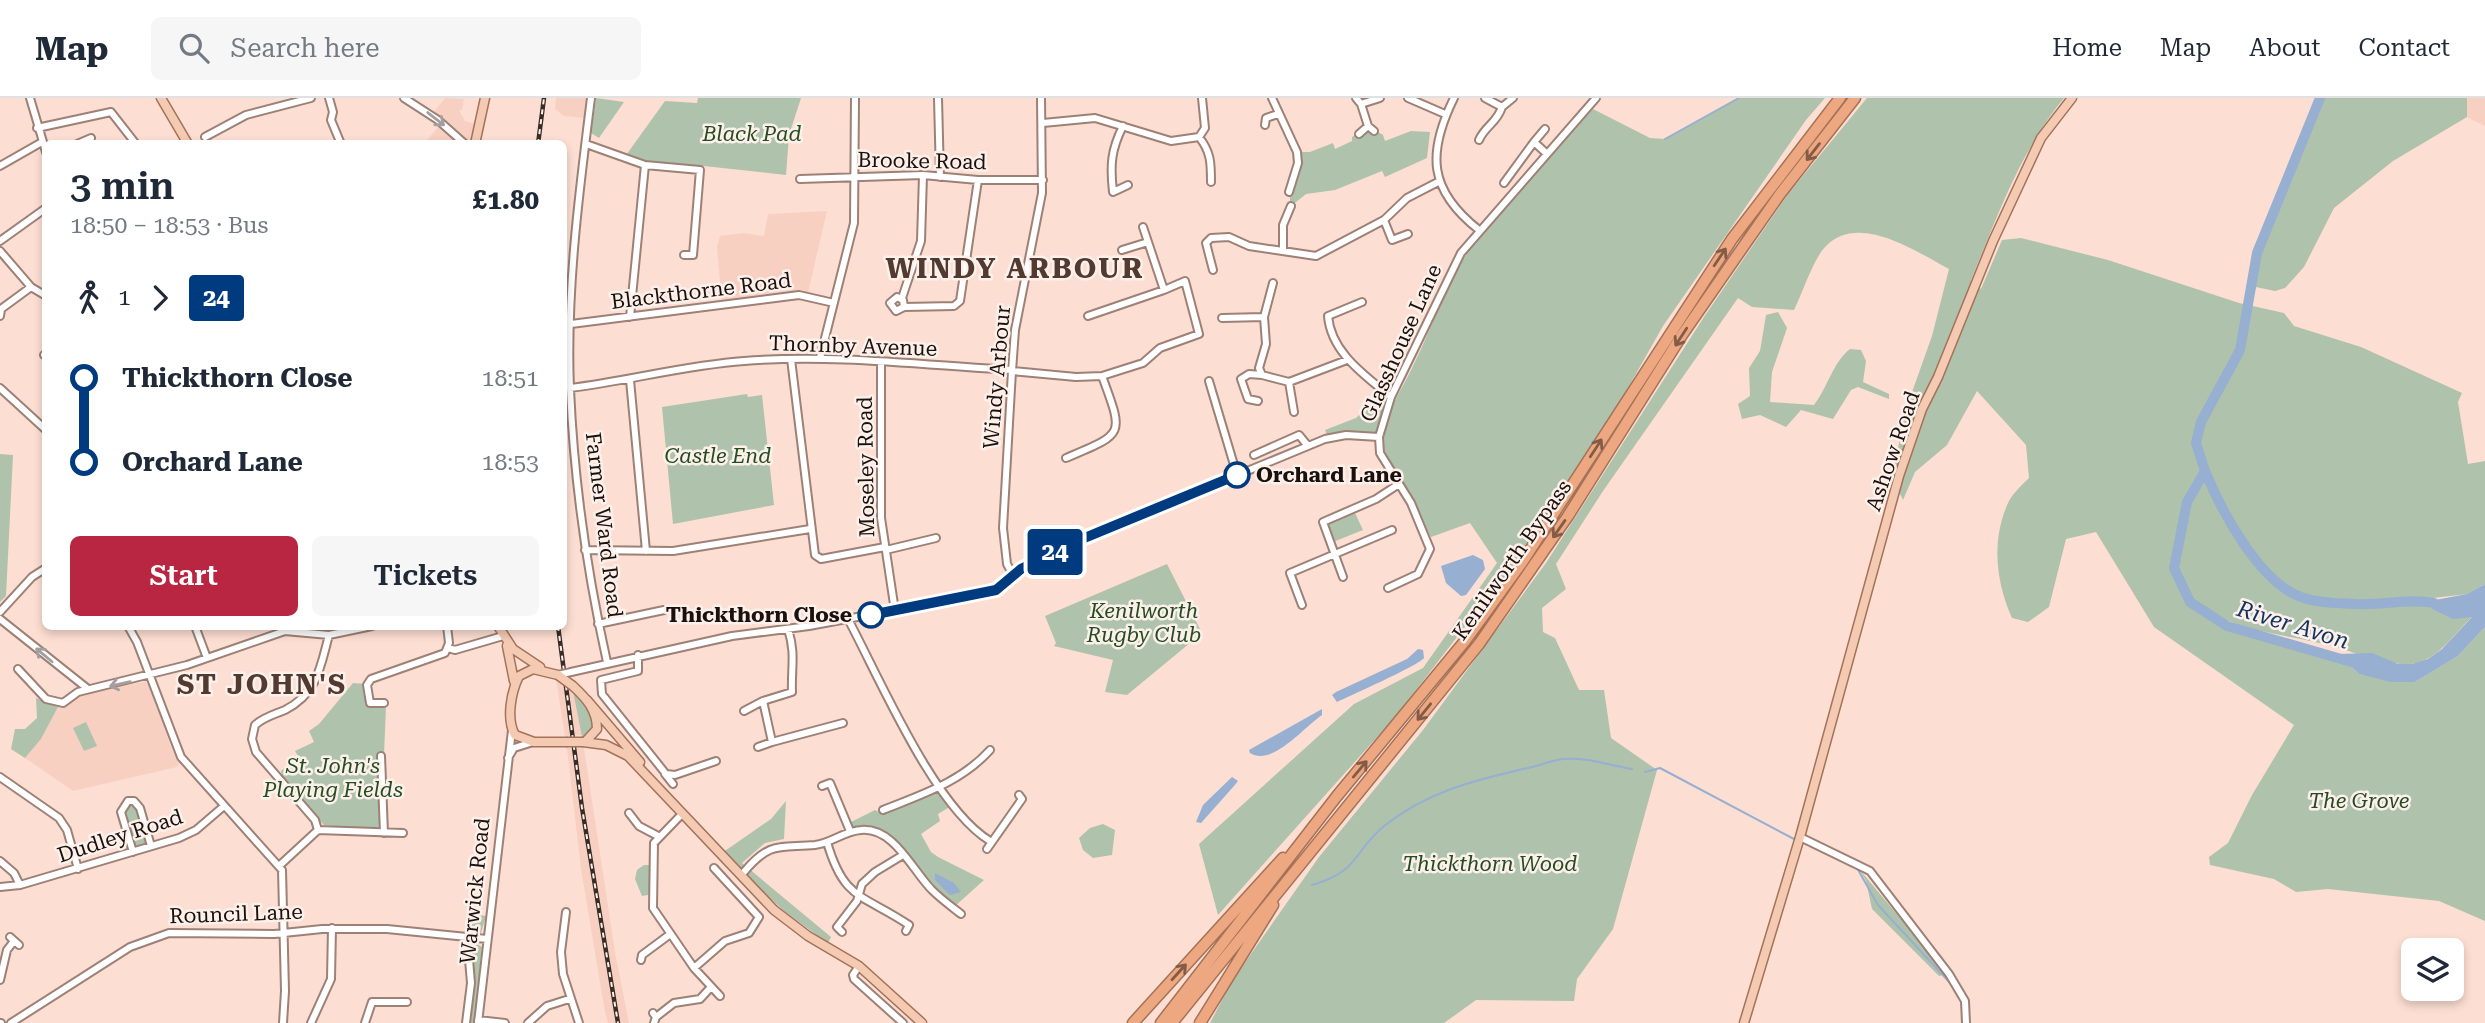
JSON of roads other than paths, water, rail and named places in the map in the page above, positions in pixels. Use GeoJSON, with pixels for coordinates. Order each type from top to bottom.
{"type":"FeatureCollection","features":[{"type":"Feature","properties":{"kind":"highway","name":"Kenilworth Bypass"},"geometry":{"type":"LineString","coordinates":[[1161,1023],[1317,822],[1465,641],[1523,561],[1732,239],[1840,98]]}},
{"type":"Feature","properties":{"kind":"highway","name":"Kenilworth Bypass"},"geometry":{"type":"LineString","coordinates":[[1172,1023],[1479,644],[1568,516],[1682,335],[1758,226],[1855,98]]}},
{"type":"Feature","properties":{"kind":"highway"},"geometry":{"type":"LineString","coordinates":[[1133,1023],[1317,822]]}},
{"type":"Feature","properties":{"kind":"highway"},"geometry":{"type":"LineString","coordinates":[[1200,1023],[1222,983],[1310,851]]}},
{"type":"Feature","properties":{"kind":"main road"},"geometry":{"type":"LineString","coordinates":[[161,98],[186,140]]}},
{"type":"Feature","properties":{"kind":"main road"},"geometry":{"type":"LineString","coordinates":[[476,140],[485,98]]}},
{"type":"Feature","properties":{"kind":"main road","name":"Ashow Road"},"geometry":{"type":"LineString","coordinates":[[1744,1023],[1800,837],[1899,476],[1922,409],[1938,377],[1993,241],[2041,138],[2072,98]]}},
{"type":"Feature","properties":{"kind":"main road"},"geometry":{"type":"LineString","coordinates":[[500,630],[514,671],[512,730],[517,737],[534,742],[598,743],[620,751],[656,785]]}},
{"type":"Feature","properties":{"kind":"main road"},"geometry":{"type":"LineString","coordinates":[[504,638],[519,654],[542,669],[557,674],[573,686],[681,815],[799,930],[859,966],[922,1023]]}},
{"type":"Feature","properties":{"kind":"main road"},"geometry":{"type":"LineString","coordinates":[[513,689],[521,673],[542,669]]}},
{"type":"Feature","properties":{"kind":"main road"},"geometry":{"type":"LineString","coordinates":[[583,742],[591,738],[597,726],[587,701]]}},
{"type":"Feature","properties":{"kind":"street"},"geometry":{"type":"LineString","coordinates":[[0,166],[42,142],[30,98]]}},
{"type":"Feature","properties":{"kind":"street"},"geometry":{"type":"LineString","coordinates":[[205,137],[246,115],[312,98]]}},
{"type":"Feature","properties":{"kind":"street"},"geometry":{"type":"LineString","coordinates":[[329,98],[333,112],[331,120],[339,140]]}},
{"type":"Feature","properties":{"kind":"street"},"geometry":{"type":"LineString","coordinates":[[404,98],[461,140]]}},
{"type":"Feature","properties":{"kind":"street","name":"Farmer Ward Road"},"geometry":{"type":"LineString","coordinates":[[591,98],[571,324],[570,388],[585,550],[607,662]]}},
{"type":"Feature","properties":{"kind":"street"},"geometry":{"type":"LineString","coordinates":[[820,358],[854,223],[855,98]]}},
{"type":"Feature","properties":{"kind":"street"},"geometry":{"type":"LineString","coordinates":[[938,98],[940,177]]}},
{"type":"Feature","properties":{"kind":"street","name":"Windy Arbour"},"geometry":{"type":"LineString","coordinates":[[1013,575],[1007,564],[1003,528],[1012,370],[1014,337],[1043,180],[1041,98]]}},
{"type":"Feature","properties":{"kind":"street"},"geometry":{"type":"LineString","coordinates":[[1043,123],[1095,118],[1171,141],[1199,137],[1205,128],[1202,98]]}},
{"type":"Feature","properties":{"kind":"street"},"geometry":{"type":"LineString","coordinates":[[1272,98],[1297,152],[1298,163],[1291,178],[1289,192]]}},
{"type":"Feature","properties":{"kind":"street"},"geometry":{"type":"LineString","coordinates":[[1359,134],[1371,128],[1358,101],[1380,98]]}},
{"type":"Feature","properties":{"kind":"street"},"geometry":{"type":"LineString","coordinates":[[1408,98],[1445,114]]}},
{"type":"Feature","properties":{"kind":"street"},"geometry":{"type":"LineString","coordinates":[[1454,98],[1438,131],[1435,153],[1440,181],[1463,217],[1479,230]]}},
{"type":"Feature","properties":{"kind":"street"},"geometry":{"type":"LineString","coordinates":[[1485,98],[1502,107]]}},
{"type":"Feature","properties":{"kind":"street"},"geometry":{"type":"LineString","coordinates":[[1479,140],[1482,132],[1498,120],[1502,107],[1513,98]]}},
{"type":"Feature","properties":{"kind":"street","name":"Glasshouse Lane"},"geometry":{"type":"LineString","coordinates":[[557,674],[732,636],[848,619],[986,593],[996,590],[1013,575],[1082,539],[1308,446],[1340,435],[1379,437],[1391,397],[1408,369],[1446,278],[1479,230],[1596,98]]}},
{"type":"Feature","properties":{"kind":"street"},"geometry":{"type":"LineString","coordinates":[[37,128],[110,111],[123,123],[134,140]]}},
{"type":"Feature","properties":{"kind":"street"},"geometry":{"type":"LineString","coordinates":[[1263,119],[1278,114]]}},
{"type":"Feature","properties":{"kind":"street"},"geometry":{"type":"LineString","coordinates":[[1123,126],[1112,149],[1110,166],[1113,191],[1128,185]]}},
{"type":"Feature","properties":{"kind":"street"},"geometry":{"type":"LineString","coordinates":[[1504,183],[1545,129]]}},
{"type":"Feature","properties":{"kind":"street"},"geometry":{"type":"LineString","coordinates":[[1199,137],[1212,160],[1211,182]]}},
{"type":"Feature","properties":{"kind":"street"},"geometry":{"type":"LineString","coordinates":[[86,140],[90,138]]}},
{"type":"Feature","properties":{"kind":"street"},"geometry":{"type":"LineString","coordinates":[[1534,142],[1546,153]]}},
{"type":"Feature","properties":{"kind":"street"},"geometry":{"type":"LineString","coordinates":[[586,144],[645,165],[700,170],[694,255],[684,255]]}},
{"type":"Feature","properties":{"kind":"street"},"geometry":{"type":"LineString","coordinates":[[630,317],[645,165]]}},
{"type":"Feature","properties":{"kind":"street"},"geometry":{"type":"LineString","coordinates":[[904,307],[902,298],[921,241],[923,175]]}},
{"type":"Feature","properties":{"kind":"street","name":"Brooke Road"},"geometry":{"type":"LineString","coordinates":[[800,179],[923,175],[978,180],[1043,180]]}},
{"type":"Feature","properties":{"kind":"street"},"geometry":{"type":"LineString","coordinates":[[1283,175],[1291,178]]}},
{"type":"Feature","properties":{"kind":"street"},"geometry":{"type":"LineString","coordinates":[[902,298],[894,297],[890,305],[896,311],[904,307],[954,306],[960,302],[978,180]]}},
{"type":"Feature","properties":{"kind":"street"},"geometry":{"type":"LineString","coordinates":[[1213,270],[1206,243],[1211,238],[1229,237],[1249,246],[1316,256],[1384,220],[1407,198],[1440,181]]}},
{"type":"Feature","properties":{"kind":"street"},"geometry":{"type":"LineString","coordinates":[[1283,251],[1283,225],[1291,206]]}},
{"type":"Feature","properties":{"kind":"street"},"geometry":{"type":"LineString","coordinates":[[0,241],[42,211]]}},
{"type":"Feature","properties":{"kind":"street"},"geometry":{"type":"LineString","coordinates":[[1384,220],[1392,240],[1408,234]]}},
{"type":"Feature","properties":{"kind":"street"},"geometry":{"type":"LineString","coordinates":[[1088,316],[1164,290],[1143,228]]}},
{"type":"Feature","properties":{"kind":"street"},"geometry":{"type":"LineString","coordinates":[[1122,250],[1148,242]]}},
{"type":"Feature","properties":{"kind":"street"},"geometry":{"type":"LineString","coordinates":[[0,251],[31,287],[42,294]]}},
{"type":"Feature","properties":{"kind":"street","name":"Thornby Avenue"},"geometry":{"type":"LineString","coordinates":[[570,388],[630,380],[685,368],[820,358],[1012,370],[1076,377],[1102,376],[1143,363],[1160,348],[1199,334],[1185,281],[1164,290]]}},
{"type":"Feature","properties":{"kind":"street"},"geometry":{"type":"LineString","coordinates":[[1262,374],[1259,368],[1266,344],[1264,317],[1273,283]]}},
{"type":"Feature","properties":{"kind":"street"},"geometry":{"type":"LineString","coordinates":[[1,311],[31,287]]}},
{"type":"Feature","properties":{"kind":"street","name":"Blackthorne Road"},"geometry":{"type":"LineString","coordinates":[[571,324],[799,295],[834,303]]}},
{"type":"Feature","properties":{"kind":"street"},"geometry":{"type":"LineString","coordinates":[[1362,302],[1328,316],[1329,327],[1347,360],[1391,397]]}},
{"type":"Feature","properties":{"kind":"street"},"geometry":{"type":"LineString","coordinates":[[1230,316],[1232,326]]}},
{"type":"Feature","properties":{"kind":"street"},"geometry":{"type":"LineString","coordinates":[[1222,318],[1264,317]]}},
{"type":"Feature","properties":{"kind":"street"},"geometry":{"type":"LineString","coordinates":[[791,359],[810,529],[817,558],[885,549],[936,538]]}},
{"type":"Feature","properties":{"kind":"street"},"geometry":{"type":"LineString","coordinates":[[1258,401],[1246,403],[1241,379],[1249,374],[1262,374],[1289,382],[1347,360]]}},
{"type":"Feature","properties":{"kind":"street","name":"Moseley Road"},"geometry":{"type":"LineString","coordinates":[[881,363],[879,442],[885,549],[895,611]]}},
{"type":"Feature","properties":{"kind":"street"},"geometry":{"type":"LineString","coordinates":[[1066,458],[1108,440],[1116,431],[1118,421],[1102,376]]}},
{"type":"Feature","properties":{"kind":"street"},"geometry":{"type":"LineString","coordinates":[[630,380],[646,551]]}},
{"type":"Feature","properties":{"kind":"street"},"geometry":{"type":"LineString","coordinates":[[1209,381],[1237,475]]}},
{"type":"Feature","properties":{"kind":"street"},"geometry":{"type":"LineString","coordinates":[[1289,382],[1294,412]]}},
{"type":"Feature","properties":{"kind":"street"},"geometry":{"type":"LineString","coordinates":[[0,388],[42,426]]}},
{"type":"Feature","properties":{"kind":"street"},"geometry":{"type":"LineString","coordinates":[[1254,456],[1299,435],[1308,446]]}},
{"type":"Feature","properties":{"kind":"street"},"geometry":{"type":"LineString","coordinates":[[1379,437],[1381,456],[1422,525],[1430,549],[1419,574],[1388,588]]}},
{"type":"Feature","properties":{"kind":"street"},"geometry":{"type":"LineString","coordinates":[[1343,577],[1323,522],[1376,499],[1399,484]]}},
{"type":"Feature","properties":{"kind":"street"},"geometry":{"type":"LineString","coordinates":[[585,550],[692,549],[810,529]]}},
{"type":"Feature","properties":{"kind":"street"},"geometry":{"type":"LineString","coordinates":[[1302,605],[1290,573],[1392,530]]}},
{"type":"Feature","properties":{"kind":"street"},"geometry":{"type":"LineString","coordinates":[[0,612],[32,577],[42,571]]}},
{"type":"Feature","properties":{"kind":"street"},"geometry":{"type":"LineString","coordinates":[[598,624],[664,610]]}},
{"type":"Feature","properties":{"kind":"street"},"geometry":{"type":"LineString","coordinates":[[0,619],[89,690]]}},
{"type":"Feature","properties":{"kind":"street"},"geometry":{"type":"LineString","coordinates":[[848,619],[938,789],[979,834],[990,841]]}},
{"type":"Feature","properties":{"kind":"street"},"geometry":{"type":"LineString","coordinates":[[744,711],[763,701],[792,692],[791,668],[795,651],[788,629]]}},
{"type":"Feature","properties":{"kind":"street"},"geometry":{"type":"LineString","coordinates":[[130,630],[179,752],[279,866],[283,876],[283,1023]]}},
{"type":"Feature","properties":{"kind":"street"},"geometry":{"type":"LineString","coordinates":[[196,630],[207,659]]}},
{"type":"Feature","properties":{"kind":"street"},"geometry":{"type":"LineString","coordinates":[[15,680],[20,671],[50,701],[63,703],[74,694],[149,677],[294,630]]}},
{"type":"Feature","properties":{"kind":"street"},"geometry":{"type":"LineString","coordinates":[[313,630],[332,632],[317,677],[308,694],[255,725],[252,739],[256,752],[315,820],[318,830]]}},
{"type":"Feature","properties":{"kind":"street"},"geometry":{"type":"LineString","coordinates":[[447,630],[448,648]]}},
{"type":"Feature","properties":{"kind":"street"},"geometry":{"type":"LineString","coordinates":[[448,648],[455,650],[504,638]]}},
{"type":"Feature","properties":{"kind":"street"},"geometry":{"type":"LineString","coordinates":[[362,680],[437,657],[448,648]]}},
{"type":"Feature","properties":{"kind":"street"},"geometry":{"type":"LineString","coordinates":[[638,655],[638,671],[604,678],[600,684],[601,691],[673,784]]}},
{"type":"Feature","properties":{"kind":"street"},"geometry":{"type":"LineString","coordinates":[[573,686],[583,669]]}},
{"type":"Feature","properties":{"kind":"street"},"geometry":{"type":"LineString","coordinates":[[371,678],[367,685],[370,703],[384,703]]}},
{"type":"Feature","properties":{"kind":"street"},"geometry":{"type":"LineString","coordinates":[[74,694],[76,682]]}},
{"type":"Feature","properties":{"kind":"street"},"geometry":{"type":"LineString","coordinates":[[763,701],[772,742]]}},
{"type":"Feature","properties":{"kind":"street"},"geometry":{"type":"LineString","coordinates":[[758,747],[843,723]]}},
{"type":"Feature","properties":{"kind":"street","name":"Warwick Road"},"geometry":{"type":"LineString","coordinates":[[478,1021],[506,763],[512,730]]}},
{"type":"Feature","properties":{"kind":"street"},"geometry":{"type":"LineString","coordinates":[[506,763],[514,748],[534,742]]}},
{"type":"Feature","properties":{"kind":"street"},"geometry":{"type":"LineString","coordinates":[[883,810],[938,789],[967,772],[990,750]]}},
{"type":"Feature","properties":{"kind":"street"},"geometry":{"type":"LineString","coordinates":[[381,756],[384,833]]}},
{"type":"Feature","properties":{"kind":"street"},"geometry":{"type":"LineString","coordinates":[[664,773],[675,775],[716,761]]}},
{"type":"Feature","properties":{"kind":"street"},"geometry":{"type":"LineString","coordinates":[[373,767],[381,768]]}},
{"type":"Feature","properties":{"kind":"street"},"geometry":{"type":"LineString","coordinates":[[0,777],[59,818],[67,830],[78,869]]}},
{"type":"Feature","properties":{"kind":"street"},"geometry":{"type":"LineString","coordinates":[[822,786],[834,781],[850,831]]}},
{"type":"Feature","properties":{"kind":"street"},"geometry":{"type":"LineString","coordinates":[[987,849],[1022,798]]}},
{"type":"Feature","properties":{"kind":"street"},"geometry":{"type":"LineString","coordinates":[[133,852],[121,812],[128,801],[134,801],[140,808],[151,846]]}},
{"type":"Feature","properties":{"kind":"street","name":"Dudley Road"},"geometry":{"type":"LineString","coordinates":[[0,887],[20,885],[78,869],[188,835],[224,806]]}},
{"type":"Feature","properties":{"kind":"street"},"geometry":{"type":"LineString","coordinates":[[681,815],[658,836],[652,851],[655,874],[652,901],[656,916],[669,935],[720,996]]}},
{"type":"Feature","properties":{"kind":"street"},"geometry":{"type":"LineString","coordinates":[[630,818],[644,830],[658,836]]}},
{"type":"Feature","properties":{"kind":"street"},"geometry":{"type":"LineString","coordinates":[[279,866],[318,830],[403,833]]}},
{"type":"Feature","properties":{"kind":"street"},"geometry":{"type":"LineString","coordinates":[[741,875],[771,847],[827,842],[850,831],[873,830],[883,835],[933,891],[961,914]]}},
{"type":"Feature","properties":{"kind":"street"},"geometry":{"type":"LineString","coordinates":[[1800,837],[1870,871],[1949,974],[1966,1005],[1966,1023]]}},
{"type":"Feature","properties":{"kind":"street"},"geometry":{"type":"LineString","coordinates":[[827,842],[835,871],[841,880],[858,894],[909,925]]}},
{"type":"Feature","properties":{"kind":"street"},"geometry":{"type":"LineString","coordinates":[[837,927],[853,907],[862,884],[875,872],[903,855]]}},
{"type":"Feature","properties":{"kind":"street"},"geometry":{"type":"LineString","coordinates":[[0,861],[15,873],[20,885]]}},
{"type":"Feature","properties":{"kind":"street"},"geometry":{"type":"LineString","coordinates":[[694,968],[725,941],[748,933],[761,920],[757,912],[714,868]]}},
{"type":"Feature","properties":{"kind":"street"},"geometry":{"type":"LineString","coordinates":[[566,912],[567,923],[561,952],[564,979],[579,1023]]}},
{"type":"Feature","properties":{"kind":"street"},"geometry":{"type":"LineString","coordinates":[[567,923],[575,923]]}},
{"type":"Feature","properties":{"kind":"street"},"geometry":{"type":"LineString","coordinates":[[313,1022],[331,979],[332,928]]}},
{"type":"Feature","properties":{"kind":"street","name":"Rouncil Lane"},"geometry":{"type":"LineString","coordinates":[[11,1023],[95,967],[153,936],[177,932],[283,933],[332,928],[403,930],[487,939]]}},
{"type":"Feature","properties":{"kind":"street"},"geometry":{"type":"LineString","coordinates":[[641,955],[669,935]]}},
{"type":"Feature","properties":{"kind":"street"},"geometry":{"type":"LineString","coordinates":[[466,1023],[471,983],[467,936]]}},
{"type":"Feature","properties":{"kind":"street"},"geometry":{"type":"LineString","coordinates":[[0,980],[7,950],[14,941]]}},
{"type":"Feature","properties":{"kind":"street"},"geometry":{"type":"LineString","coordinates":[[859,966],[853,978],[903,1023]]}},
{"type":"Feature","properties":{"kind":"street"},"geometry":{"type":"LineString","coordinates":[[564,979],[573,975]]}},
{"type":"Feature","properties":{"kind":"street"},"geometry":{"type":"LineString","coordinates":[[655,1017],[674,1003],[700,999],[711,987]]}},
{"type":"Feature","properties":{"kind":"street"},"geometry":{"type":"LineString","coordinates":[[528,1023],[547,1006],[569,999]]}},
{"type":"Feature","properties":{"kind":"street"},"geometry":{"type":"LineString","coordinates":[[365,1023],[370,1005],[376,1000],[408,1002]]}},
{"type":"Feature","properties":{"kind":"street"},"geometry":{"type":"LineString","coordinates":[[478,1021],[505,1023]]}},
{"type":"Feature","properties":{"kind":"water"},"geometry":{"type":"Polygon","coordinates":[[[1473,555],[1483,560],[1485,569],[1466,595],[1461,596],[1446,583],[1441,566],[1473,555]]]}},
{"type":"Feature","properties":{"kind":"water"},"geometry":{"type":"Polygon","coordinates":[[[2485,584],[2485,627],[2458,656],[2415,682],[2391,682],[2359,674],[2338,654],[2372,653],[2398,664],[2412,664],[2428,659],[2442,649],[2472,617],[2453,619],[2432,609],[2435,600],[2467,594],[2485,584]]]}},
{"type":"Feature","properties":{"kind":"water"},"geometry":{"type":"Polygon","coordinates":[[[1418,649],[1423,650],[1424,658],[1410,667],[1337,702],[1332,695],[1407,659],[1418,649]]]}},
{"type":"Feature","properties":{"kind":"water"},"geometry":{"type":"Polygon","coordinates":[[[1322,709],[1322,715],[1288,744],[1268,755],[1250,753],[1249,750],[1322,709]]]}},
{"type":"Feature","properties":{"kind":"water"},"geometry":{"type":"Polygon","coordinates":[[[1232,777],[1238,781],[1201,823],[1196,822],[1203,805],[1232,777]]]}},
{"type":"Feature","properties":{"kind":"water"},"geometry":{"type":"Polygon","coordinates":[[[935,873],[954,883],[961,892],[950,895],[935,880],[935,873]]]}},
{"type":"Feature","properties":{"kind":"waterway"},"geometry":{"type":"LineString","coordinates":[[1665,139],[1739,98]]}},
{"type":"Feature","properties":{"kind":"waterway","name":"River Avon"},"geometry":{"type":"LineString","coordinates":[[2320,98],[2257,253],[2240,350],[2201,422],[2196,443],[2205,471],[2187,502],[2174,568],[2190,602],[2227,626],[2355,663]]}},
{"type":"Feature","properties":{"kind":"waterway"},"geometry":{"type":"LineString","coordinates":[[2205,471],[2243,543],[2256,561],[2285,589],[2307,599],[2327,602],[2434,603]]}},
{"type":"Feature","properties":{"kind":"waterway"},"geometry":{"type":"LineString","coordinates":[[1312,885],[1339,874],[1384,826],[1401,814],[1454,788],[1563,759],[1589,760],[1632,769]]}},
{"type":"Feature","properties":{"kind":"waterway"},"geometry":{"type":"LineString","coordinates":[[1645,772],[1660,768],[1794,839]]}},
{"type":"Feature","properties":{"kind":"waterway"},"geometry":{"type":"LineString","coordinates":[[1857,868],[1878,905],[1952,985]]}},
{"type":"Feature","properties":{"kind":"railway"},"geometry":{"type":"LineString","coordinates":[[539,140],[544,98]]}},
{"type":"Feature","properties":{"kind":"railway"},"geometry":{"type":"LineString","coordinates":[[559,630],[582,808],[618,1023]]}},
{"type":"Feature","properties":{"kind":"place","name":"Orchard Lane"},"geometry":{"type":"Point","coordinates":[1237,475]}},
{"type":"Feature","properties":{"kind":"place","name":"Thickthorn Close"},"geometry":{"type":"Point","coordinates":[871,615]}},
{"type":"Feature","properties":{"kind":"district","name":"WINDY ARBOUR"},"geometry":{"type":"Point","coordinates":[1015,268]}},
{"type":"Feature","properties":{"kind":"district","name":"ST JOHN'S"},"geometry":{"type":"Point","coordinates":[262,684]}},
{"type":"Feature","properties":{"kind":"park label","name":"Black Pad"},"geometry":{"type":"Point","coordinates":[752,134]}},
{"type":"Feature","properties":{"kind":"park label","name":"Castle End"},"geometry":{"type":"Point","coordinates":[718,456]}},
{"type":"Feature","properties":{"kind":"park label","name":"Kenilworth Rugby Club"},"geometry":{"type":"Point","coordinates":[1144,623]}},
{"type":"Feature","properties":{"kind":"park label","name":"St. John's Playing Fields"},"geometry":{"type":"Point","coordinates":[333,778]}},
{"type":"Feature","properties":{"kind":"park label","name":"The Grove"},"geometry":{"type":"Point","coordinates":[2359,801]}},
{"type":"Feature","properties":{"kind":"park label","name":"Thickthorn Wood"},"geometry":{"type":"Point","coordinates":[1490,864]}}]}
